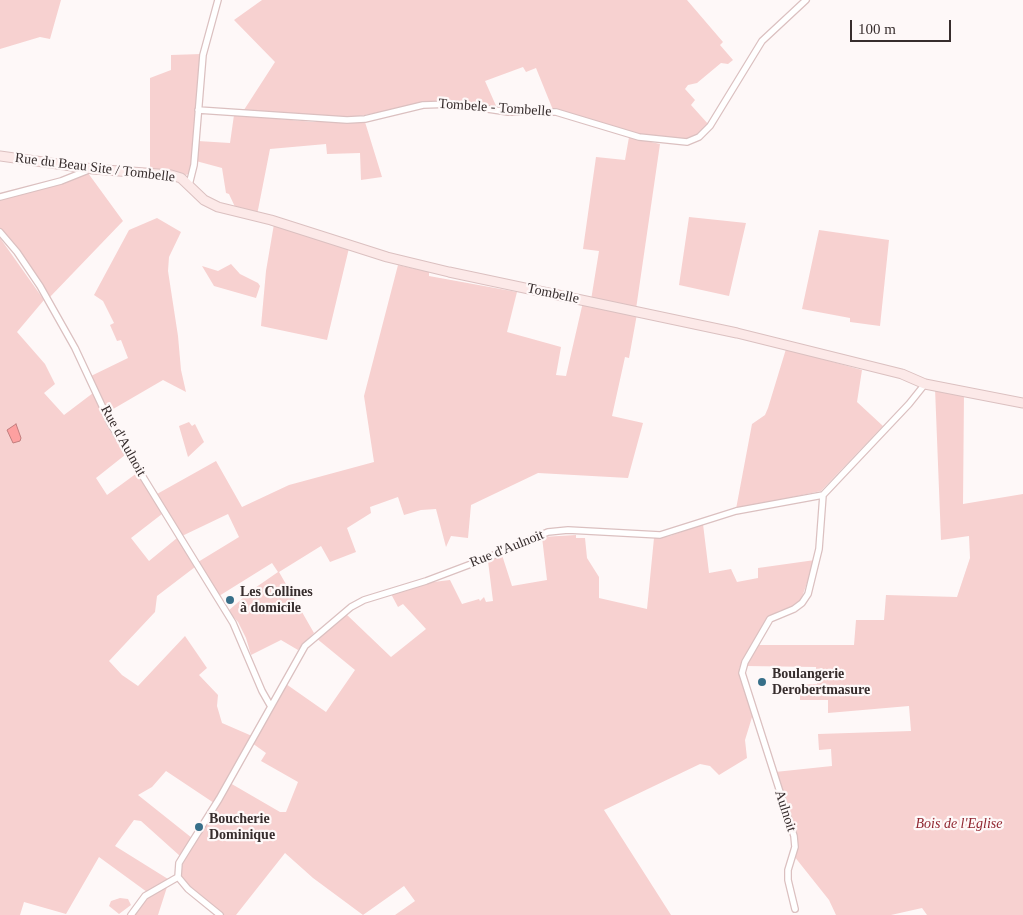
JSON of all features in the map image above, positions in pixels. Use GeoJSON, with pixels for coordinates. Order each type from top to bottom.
{"type":"FeatureCollection","features":[{"type":"Feature","properties":{"kind":"street"},"geometry":{"type":"LineString","coordinates":[[188,185],[194,165],[203,55],[218,0]]}},
{"type":"Feature","properties":{"kind":"street","name":"Tombele - Tombelle"},"geometry":{"type":"LineString","coordinates":[[198,110],[347,120],[371,118],[423,105],[454,104],[512,112],[556,112],[614,131],[650,140],[682,142],[699,137],[722,108],[762,41],[806,0]]}},
{"type":"Feature","properties":{"kind":"street","name":"Rue du Beau Site / Tombelle"},"geometry":{"type":"LineString","coordinates":[[0,156],[93,168],[171,175],[181,178],[188,185]]}},
{"type":"Feature","properties":{"kind":"street"},"geometry":{"type":"LineString","coordinates":[[0,197],[61,181],[93,168]]}},
{"type":"Feature","properties":{"kind":"street","name":"Tombelle"},"geometry":{"type":"LineString","coordinates":[[188,185],[204,200],[218,207],[271,220],[387,256],[449,272],[737,333],[902,374],[925,384],[1023,403]]}},
{"type":"Feature","properties":{"kind":"street","name":"Rue d'Aulnoit"},"geometry":{"type":"LineString","coordinates":[[0,232],[17,252],[40,286],[75,348],[111,425],[233,623],[262,691],[270,705]]}},
{"type":"Feature","properties":{"kind":"street"},"geometry":{"type":"LineString","coordinates":[[823,495],[909,404],[925,384]]}},
{"type":"Feature","properties":{"kind":"street","name":"Rue d'Aulnoit"},"geometry":{"type":"LineString","coordinates":[[178,877],[182,858],[219,799],[270,705],[305,646],[341,613],[364,600],[426,581],[500,553],[548,532],[568,530],[660,536],[736,512],[823,495]]}},
{"type":"Feature","properties":{"kind":"street","name":"Aulnoit"},"geometry":{"type":"LineString","coordinates":[[795,908],[788,880],[788,870],[795,847],[794,836],[772,771],[743,676],[743,669],[770,620],[794,609],[802,603],[808,594],[819,549],[823,495]]}},
{"type":"Feature","properties":{"kind":"street"},"geometry":{"type":"LineString","coordinates":[[133,912],[145,896],[178,877],[188,889],[220,915]]}},
{"type":"Feature","properties":{"kind":"green space"},"geometry":{"type":"Polygon","coordinates":[[[0,0],[61,0],[50,39],[40,37],[0,49],[0,0]]]}},
{"type":"Feature","properties":{"kind":"green space"},"geometry":{"type":"Polygon","coordinates":[[[262,0],[687,0],[723,42],[720,45],[733,60],[728,64],[721,63],[697,83],[688,85],[685,89],[695,100],[691,105],[709,125],[697,137],[685,141],[655,139],[553,110],[536,68],[526,72],[523,67],[485,81],[497,108],[442,100],[349,118],[242,113],[275,62],[234,20],[262,0]]]}},
{"type":"Feature","properties":{"kind":"green space"},"geometry":{"type":"Polygon","coordinates":[[[201,54],[194,159],[190,173],[186,175],[150,170],[150,78],[171,70],[171,55],[201,54]]]}},
{"type":"Feature","properties":{"kind":"green space"},"geometry":{"type":"Polygon","coordinates":[[[234,115],[314,122],[365,122],[382,177],[361,180],[360,153],[327,154],[326,144],[270,149],[257,215],[236,209],[229,194],[226,193],[222,168],[196,161],[198,141],[230,143],[234,115]]]}},
{"type":"Feature","properties":{"kind":"green space"},"geometry":{"type":"Polygon","coordinates":[[[629,137],[660,144],[636,309],[591,300],[599,251],[583,249],[596,157],[625,160],[629,137]]]}},
{"type":"Feature","properties":{"kind":"green space"},"geometry":{"type":"Polygon","coordinates":[[[88,173],[123,221],[49,298],[0,230],[0,199],[88,173]]]}},
{"type":"Feature","properties":{"kind":"green space"},"geometry":{"type":"Polygon","coordinates":[[[689,217],[746,223],[729,296],[679,285],[689,217]]]}},
{"type":"Feature","properties":{"kind":"green space"},"geometry":{"type":"Polygon","coordinates":[[[157,218],[181,232],[169,257],[168,271],[181,370],[186,392],[163,380],[108,412],[91,376],[128,358],[121,340],[117,341],[110,325],[114,323],[103,301],[94,295],[129,230],[157,218]]]}},
{"type":"Feature","properties":{"kind":"green space"},"geometry":{"type":"Polygon","coordinates":[[[274,224],[349,248],[327,340],[261,326],[266,271],[274,224]]]}},
{"type":"Feature","properties":{"kind":"green space"},"geometry":{"type":"Polygon","coordinates":[[[819,230],[889,240],[880,326],[850,322],[850,318],[802,309],[819,230]]]}},
{"type":"Feature","properties":{"kind":"green space"},"geometry":{"type":"Polygon","coordinates":[[[0,238],[44,300],[17,332],[45,364],[55,384],[44,393],[64,415],[93,393],[107,426],[125,455],[96,478],[107,495],[137,473],[162,514],[131,538],[149,561],[177,538],[195,567],[157,596],[155,612],[109,661],[122,675],[138,686],[185,636],[207,668],[199,675],[218,695],[217,706],[222,723],[252,736],[214,803],[166,771],[152,787],[138,795],[192,838],[180,856],[141,821],[134,820],[115,846],[168,879],[147,892],[99,857],[66,914],[24,902],[20,915],[0,915],[0,238]]]}},
{"type":"Feature","properties":{"kind":"green space"},"geometry":{"type":"Polygon","coordinates":[[[231,264],[240,274],[258,283],[260,286],[256,298],[214,286],[202,266],[218,271],[231,264]]]}},
{"type":"Feature","properties":{"kind":"green space"},"geometry":{"type":"Polygon","coordinates":[[[398,265],[429,272],[429,276],[517,292],[507,332],[561,347],[556,375],[566,376],[583,302],[590,303],[589,307],[635,316],[637,314],[629,358],[625,357],[612,416],[643,423],[628,478],[538,473],[471,505],[468,538],[451,536],[446,547],[436,509],[421,510],[404,515],[398,497],[370,507],[371,513],[347,528],[356,552],[330,562],[321,546],[279,572],[314,633],[298,650],[281,640],[251,655],[246,638],[238,622],[228,611],[252,590],[278,572],[272,563],[219,596],[198,562],[239,537],[228,514],[182,536],[157,494],[216,461],[242,507],[289,485],[374,462],[364,396],[398,265]]]}},
{"type":"Feature","properties":{"kind":"green space"},"geometry":{"type":"Polygon","coordinates":[[[786,349],[862,370],[857,402],[883,426],[821,491],[736,509],[752,424],[765,415],[786,349]]]}},
{"type":"Feature","properties":{"kind":"green space","name":"Bois de l'Eglise"},"geometry":{"type":"Polygon","coordinates":[[[935,388],[964,393],[963,504],[1023,494],[1023,915],[927,915],[922,908],[891,915],[836,915],[829,900],[794,856],[797,846],[775,772],[832,766],[831,749],[819,750],[818,734],[911,731],[909,706],[828,713],[828,700],[800,700],[800,685],[817,684],[816,667],[746,666],[759,645],[854,645],[856,620],[884,620],[886,595],[957,597],[970,558],[969,536],[941,540],[935,388]]]}},
{"type":"Feature","properties":{"kind":"green space"},"geometry":{"type":"Polygon","coordinates":[[[189,422],[192,426],[195,424],[204,442],[188,457],[179,426],[189,422]]]}},
{"type":"Feature","properties":{"kind":"green space"},"geometry":{"type":"Polygon","coordinates":[[[703,524],[709,573],[731,569],[737,582],[758,578],[758,568],[815,560],[801,600],[793,607],[779,611],[766,619],[739,669],[753,714],[745,740],[747,758],[719,775],[710,766],[700,764],[604,810],[671,915],[395,915],[415,901],[404,886],[363,915],[313,878],[285,853],[236,915],[223,915],[192,890],[182,878],[180,872],[184,860],[230,783],[280,812],[286,812],[298,782],[261,761],[266,753],[252,743],[286,684],[326,712],[355,670],[316,638],[345,613],[391,657],[426,629],[403,604],[398,607],[391,594],[433,582],[450,580],[462,604],[479,599],[480,601],[484,597],[486,602],[493,601],[488,561],[502,555],[512,586],[547,580],[542,537],[576,535],[576,538],[585,538],[587,558],[599,577],[599,598],[647,609],[654,538],[670,536],[703,524]]]}},
{"type":"Feature","properties":{"kind":"green space"},"geometry":{"type":"Polygon","coordinates":[[[168,884],[158,915],[133,915],[143,900],[168,884]]]}},
{"type":"Feature","properties":{"kind":"green space"},"geometry":{"type":"Polygon","coordinates":[[[120,898],[128,899],[131,905],[119,914],[109,906],[111,901],[120,898]]]}},
{"type":"Feature","properties":{"kind":"shaded area"},"geometry":{"type":"Polygon","coordinates":[[[16,424],[21,438],[20,441],[13,443],[7,430],[16,424]]]}},
{"type":"Feature","properties":{"kind":"place","name":"Les Collines à domicile"},"geometry":{"type":"Point","coordinates":[230,600]}},
{"type":"Feature","properties":{"kind":"place","name":"Boulangerie Derobertmasure"},"geometry":{"type":"Point","coordinates":[762,682]}},
{"type":"Feature","properties":{"kind":"place","name":"Boucherie Dominique"},"geometry":{"type":"Point","coordinates":[199,827]}}]}
